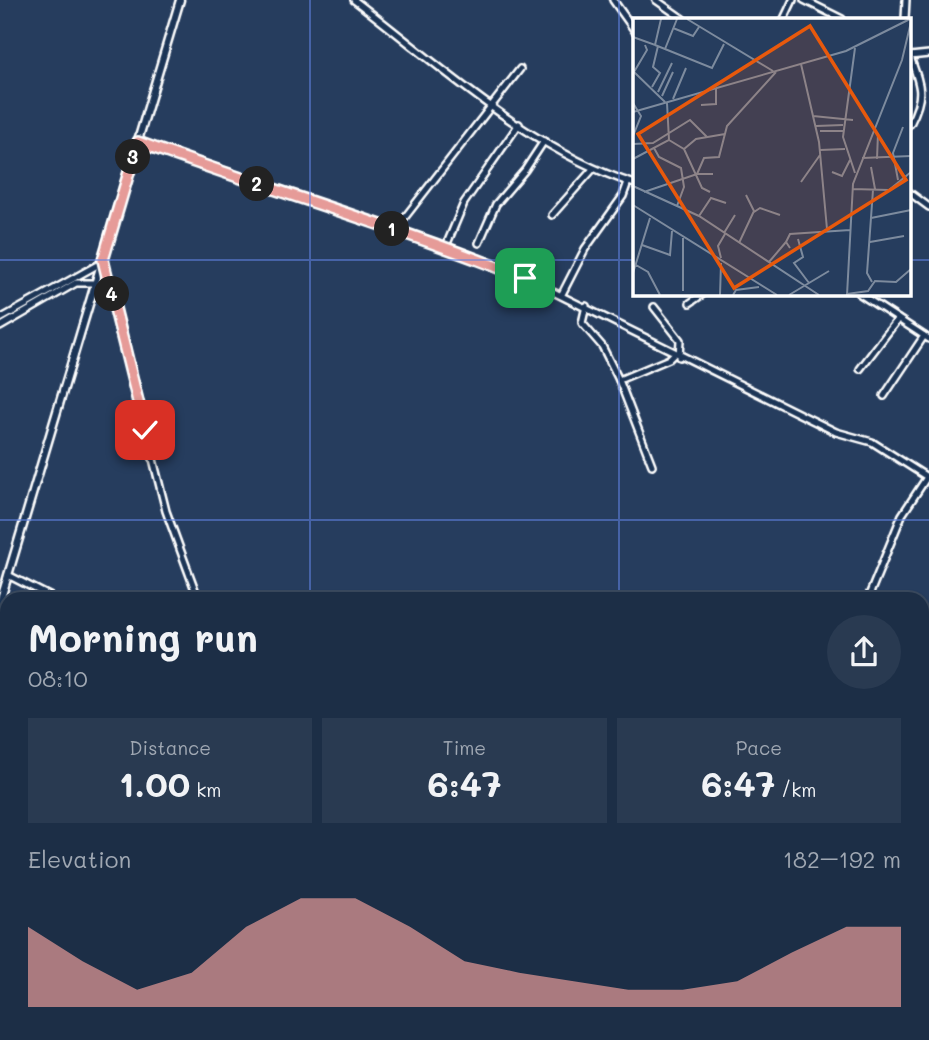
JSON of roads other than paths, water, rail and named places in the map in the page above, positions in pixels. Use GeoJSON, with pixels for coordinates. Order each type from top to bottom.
{"type":"FeatureCollection","features":[{"type":"Feature","properties":{"kind":"main road"},"geometry":{"type":"LineString","coordinates":[[3,592],[180,0]]}},
{"type":"Feature","properties":{"kind":"street"},"geometry":{"type":"LineString","coordinates":[[354,0],[544,141],[593,169],[633,183]]}},
{"type":"Feature","properties":{"kind":"street"},"geometry":{"type":"LineString","coordinates":[[613,0],[633,28]]}},
{"type":"Feature","properties":{"kind":"street"},"geometry":{"type":"LineString","coordinates":[[656,0],[682,18]]}},
{"type":"Feature","properties":{"kind":"street"},"geometry":{"type":"LineString","coordinates":[[784,18],[793,0]]}},
{"type":"Feature","properties":{"kind":"street"},"geometry":{"type":"LineString","coordinates":[[804,0],[840,18]]}},
{"type":"Feature","properties":{"kind":"street"},"geometry":{"type":"LineString","coordinates":[[905,18],[906,0]]}},
{"type":"Feature","properties":{"kind":"street"},"geometry":{"type":"LineString","coordinates":[[912,62],[920,85],[921,103],[912,120]]}},
{"type":"Feature","properties":{"kind":"street"},"geometry":{"type":"LineString","coordinates":[[395,230],[520,69]]}},
{"type":"Feature","properties":{"kind":"street"},"geometry":{"type":"LineString","coordinates":[[446,246],[464,203],[519,124]]}},
{"type":"Feature","properties":{"kind":"street"},"geometry":{"type":"LineString","coordinates":[[479,243],[496,204],[525,170],[544,141]]}},
{"type":"Feature","properties":{"kind":"street"},"geometry":{"type":"LineString","coordinates":[[138,142],[446,246],[562,293],[677,355],[836,432],[873,442],[928,476],[902,515],[870,592]]}},
{"type":"Feature","properties":{"kind":"street"},"geometry":{"type":"LineString","coordinates":[[552,215],[593,169]]}},
{"type":"Feature","properties":{"kind":"street"},"geometry":{"type":"LineString","coordinates":[[562,293],[585,249],[622,196],[628,182]]}},
{"type":"Feature","properties":{"kind":"street"},"geometry":{"type":"LineString","coordinates":[[912,194],[929,207]]}},
{"type":"Feature","properties":{"kind":"street"},"geometry":{"type":"LineString","coordinates":[[0,319],[102,261],[166,511],[196,592]]}},
{"type":"Feature","properties":{"kind":"street"},"geometry":{"type":"LineString","coordinates":[[0,327],[76,283],[94,283]]}},
{"type":"Feature","properties":{"kind":"street"},"geometry":{"type":"LineString","coordinates":[[690,303],[700,296]]}},
{"type":"Feature","properties":{"kind":"street"},"geometry":{"type":"LineString","coordinates":[[863,296],[927,338],[884,396]]}},
{"type":"Feature","properties":{"kind":"street"},"geometry":{"type":"LineString","coordinates":[[586,306],[582,323],[602,346],[619,380],[652,465]]}},
{"type":"Feature","properties":{"kind":"street"},"geometry":{"type":"LineString","coordinates":[[654,307],[680,340],[677,355]]}},
{"type":"Feature","properties":{"kind":"street"},"geometry":{"type":"LineString","coordinates":[[860,369],[898,320]]}},
{"type":"Feature","properties":{"kind":"street"},"geometry":{"type":"LineString","coordinates":[[619,380],[677,355]]}},
{"type":"Feature","properties":{"kind":"street"},"geometry":{"type":"LineString","coordinates":[[8,575],[41,592]]}}]}
